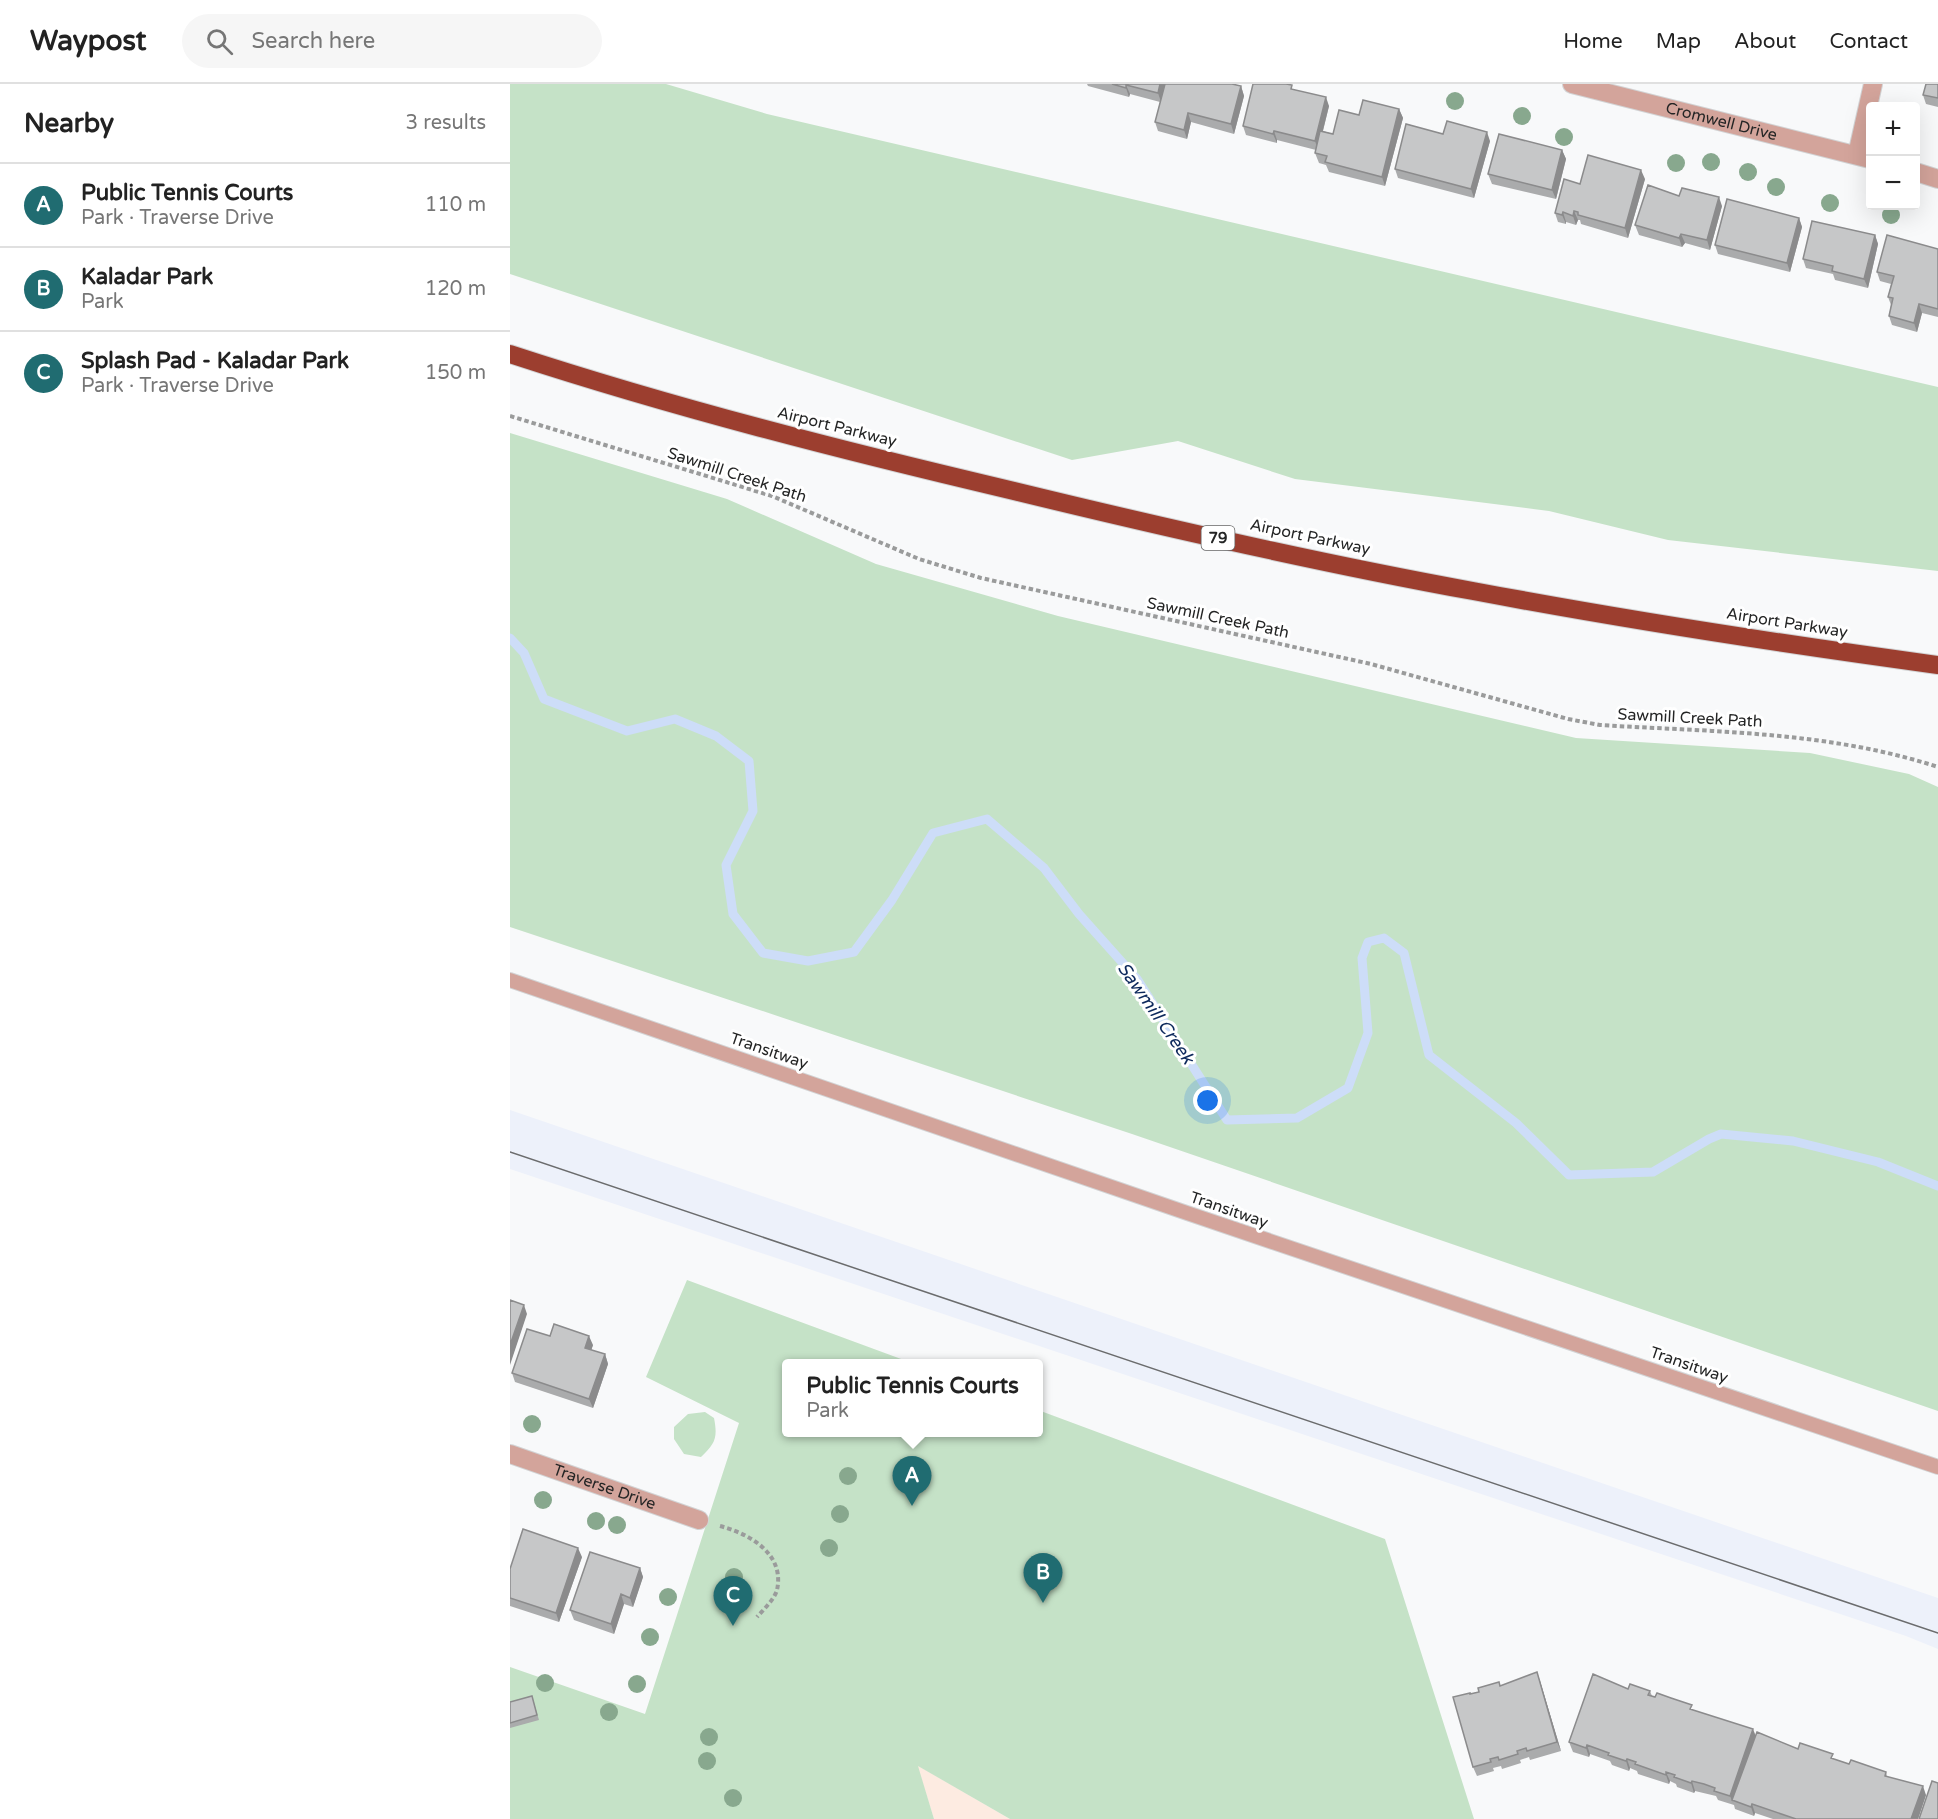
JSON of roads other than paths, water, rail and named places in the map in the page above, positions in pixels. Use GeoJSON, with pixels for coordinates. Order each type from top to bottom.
{"type":"FeatureCollection","features":[{"type":"Feature","properties":{"kind":"highway","name":"Airport Parkway"},"geometry":{"type":"LineString","coordinates":[[510,354],[727,419],[916,468],[1158,526],[1473,591],[1938,665]]}},
{"type":"Feature","properties":{"kind":"street","name":"Cromwell Drive"},"geometry":{"type":"LineString","coordinates":[[1572,84],[1864,157]]}},
{"type":"Feature","properties":{"kind":"street"},"geometry":{"type":"LineString","coordinates":[[1864,157],[1873,84]]}},
{"type":"Feature","properties":{"kind":"street"},"geometry":{"type":"LineString","coordinates":[[1920,173],[1938,179]]}},
{"type":"Feature","properties":{"kind":"street","name":"Traverse Drive"},"geometry":{"type":"LineString","coordinates":[[510,1454],[699,1520]]}},
{"type":"Feature","properties":{"kind":"lane","name":"Transitway"},"geometry":{"type":"LineString","coordinates":[[510,980],[1938,1467]]}},
{"type":"Feature","properties":{"kind":"waterway","name":"Sawmill Creek"},"geometry":{"type":"LineString","coordinates":[[510,638],[524,653],[544,699],[627,731],[675,719],[716,736],[749,761],[753,811],[726,865],[733,914],[763,953],[808,961],[854,952],[892,900],[933,833],[987,819],[1044,868],[1079,914],[1137,979],[1227,1120],[1297,1118],[1348,1088],[1368,1033],[1362,958],[1368,942],[1384,938],[1404,953],[1429,1055],[1516,1123],[1569,1175],[1653,1172],[1721,1134],[1793,1141],[1878,1162],[1938,1186]]}},
{"type":"Feature","properties":{"kind":"tram line"},"geometry":{"type":"LineString","coordinates":[[510,1152],[1938,1633]]}},
{"type":"Feature","properties":{"kind":"place","name":"Public Tennis Courts"},"geometry":{"type":"Point","coordinates":[912,1506]}},
{"type":"Feature","properties":{"kind":"place","name":"Kaladar Park"},"geometry":{"type":"Point","coordinates":[1043,1603]}},
{"type":"Feature","properties":{"kind":"place","name":"Splash Pad - Kaladar Park"},"geometry":{"type":"Point","coordinates":[733,1626]}}]}
